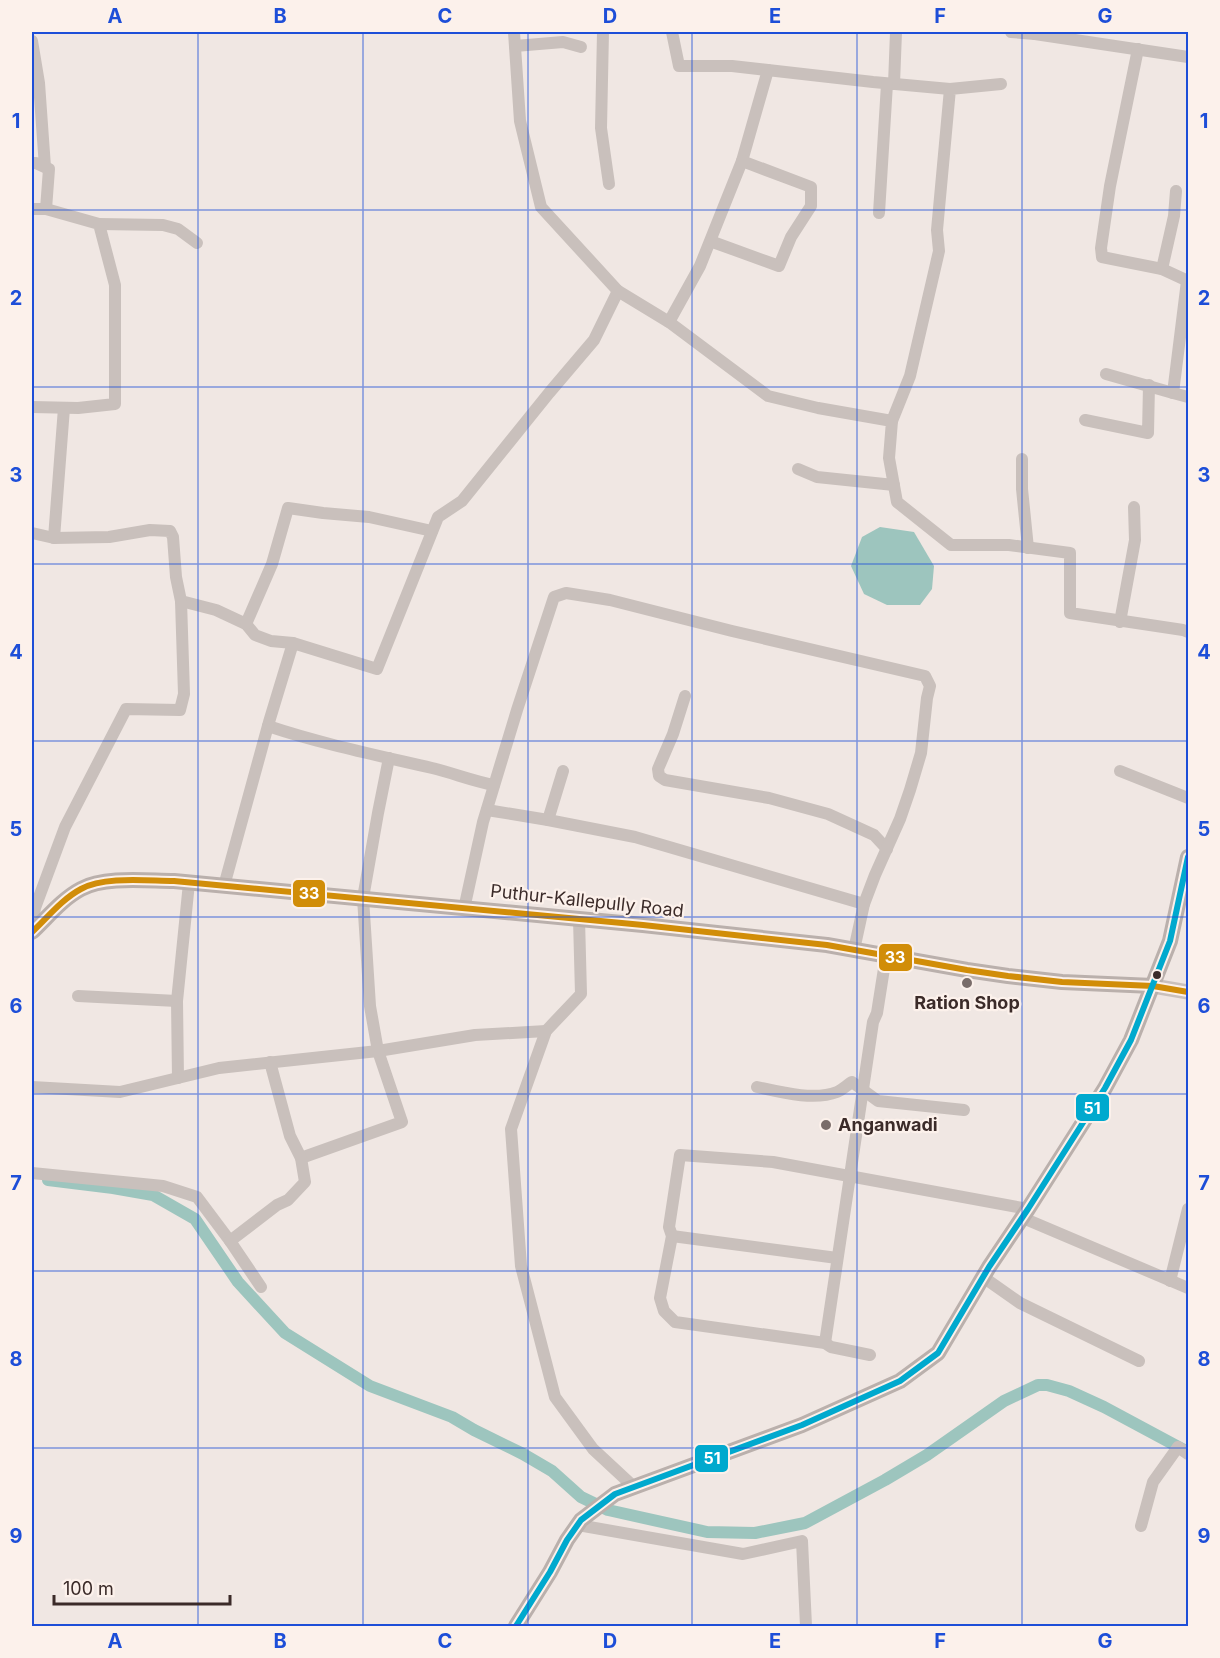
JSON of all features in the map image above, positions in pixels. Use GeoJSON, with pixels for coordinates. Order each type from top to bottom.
{"type":"FeatureCollection","features":[{"type":"Feature","properties":{"kind":"main road"},"geometry":{"type":"LineString","coordinates":[[516,1626],[567,1540],[580,1523],[615,1494],[802,1425],[900,1381],[938,1353],[983,1277],[1105,1088],[1131,1040],[1170,941],[1188,857]]}},
{"type":"Feature","properties":{"kind":"main road","name":"Puthur-Kallepully Road"},"geometry":{"type":"LineString","coordinates":[[32,930],[82,888],[105,882],[189,883],[363,898],[827,945],[1008,976],[1062,982],[1153,986]]}},
{"type":"Feature","properties":{"kind":"street"},"geometry":{"type":"LineString","coordinates":[[514,32],[520,121],[541,207],[618,291],[669,322],[768,396],[818,408],[892,421]]}},
{"type":"Feature","properties":{"kind":"street"},"geometry":{"type":"LineString","coordinates":[[603,32],[601,128],[609,184]]}},
{"type":"Feature","properties":{"kind":"street"},"geometry":{"type":"LineString","coordinates":[[672,32],[679,66],[732,66],[950,89],[1001,84]]}},
{"type":"Feature","properties":{"kind":"street"},"geometry":{"type":"LineString","coordinates":[[879,213],[896,32]]}},
{"type":"Feature","properties":{"kind":"street"},"geometry":{"type":"LineString","coordinates":[[1011,32],[1035,33],[1188,57]]}},
{"type":"Feature","properties":{"kind":"street"},"geometry":{"type":"LineString","coordinates":[[32,41],[39,83],[45,167]]}},
{"type":"Feature","properties":{"kind":"street"},"geometry":{"type":"LineString","coordinates":[[515,46],[563,42],[581,47]]}},
{"type":"Feature","properties":{"kind":"street"},"geometry":{"type":"LineString","coordinates":[[1138,50],[1110,186],[1101,248],[1102,257],[1161,269],[1188,281],[1173,393]]}},
{"type":"Feature","properties":{"kind":"street"},"geometry":{"type":"LineString","coordinates":[[669,322],[700,266],[742,161],[768,70]]}},
{"type":"Feature","properties":{"kind":"street"},"geometry":{"type":"LineString","coordinates":[[950,89],[937,230],[939,251],[910,376],[892,421],[889,458],[897,502],[951,545],[1009,545],[1070,554],[1070,613],[1188,632]]}},
{"type":"Feature","properties":{"kind":"street"},"geometry":{"type":"LineString","coordinates":[[710,241],[779,266],[791,237],[811,206],[811,187],[742,161]]}},
{"type":"Feature","properties":{"kind":"street"},"geometry":{"type":"LineString","coordinates":[[32,163],[49,169],[46,209]]}},
{"type":"Feature","properties":{"kind":"street"},"geometry":{"type":"LineString","coordinates":[[1161,269],[1174,216],[1176,191]]}},
{"type":"Feature","properties":{"kind":"street"},"geometry":{"type":"LineString","coordinates":[[32,208],[46,209],[99,224],[163,225],[178,229],[197,243]]}},
{"type":"Feature","properties":{"kind":"street"},"geometry":{"type":"LineString","coordinates":[[32,407],[64,408],[115,404],[115,285],[99,224]]}},
{"type":"Feature","properties":{"kind":"street"},"geometry":{"type":"LineString","coordinates":[[181,601],[216,610],[246,624],[255,635],[271,641],[293,643],[377,669],[438,517],[462,501],[594,340],[618,291]]}},
{"type":"Feature","properties":{"kind":"street"},"geometry":{"type":"LineString","coordinates":[[1106,374],[1188,397]]}},
{"type":"Feature","properties":{"kind":"street"},"geometry":{"type":"LineString","coordinates":[[1084,420],[1148,433],[1149,385]]}},
{"type":"Feature","properties":{"kind":"street"},"geometry":{"type":"LineString","coordinates":[[54,538],[64,408]]}},
{"type":"Feature","properties":{"kind":"street"},"geometry":{"type":"LineString","coordinates":[[1022,459],[1022,489],[1028,548]]}},
{"type":"Feature","properties":{"kind":"street"},"geometry":{"type":"LineString","coordinates":[[798,470],[817,477],[894,485]]}},
{"type":"Feature","properties":{"kind":"street"},"geometry":{"type":"LineString","coordinates":[[1120,622],[1136,540],[1134,507]]}},
{"type":"Feature","properties":{"kind":"street"},"geometry":{"type":"LineString","coordinates":[[246,624],[272,564],[288,508],[369,517],[432,531]]}},
{"type":"Feature","properties":{"kind":"street"},"geometry":{"type":"LineString","coordinates":[[32,532],[54,538],[109,537],[150,530],[170,531],[173,537],[176,577],[181,601],[184,694],[180,710],[126,709],[65,827],[35,908],[32,930]]}},
{"type":"Feature","properties":{"kind":"street"},"geometry":{"type":"LineString","coordinates":[[464,909],[487,810],[517,710],[555,597],[566,593],[610,600],[925,676],[930,686],[921,753],[904,809],[864,904],[854,950]]}},
{"type":"Feature","properties":{"kind":"street"},"geometry":{"type":"LineString","coordinates":[[224,886],[293,643]]}},
{"type":"Feature","properties":{"kind":"street"},"geometry":{"type":"LineString","coordinates":[[686,696],[658,769],[659,776],[665,780],[769,798],[828,814],[874,835],[887,849]]}},
{"type":"Feature","properties":{"kind":"street"},"geometry":{"type":"LineString","coordinates":[[268,726],[311,740],[494,785]]}},
{"type":"Feature","properties":{"kind":"street"},"geometry":{"type":"LineString","coordinates":[[301,1158],[402,1122],[378,1051],[370,1006],[363,898],[389,758]]}},
{"type":"Feature","properties":{"kind":"street"},"geometry":{"type":"LineString","coordinates":[[548,820],[563,771]]}},
{"type":"Feature","properties":{"kind":"street"},"geometry":{"type":"LineString","coordinates":[[1120,771],[1188,798]]}},
{"type":"Feature","properties":{"kind":"street"},"geometry":{"type":"LineString","coordinates":[[487,810],[635,837],[864,904]]}},
{"type":"Feature","properties":{"kind":"street"},"geometry":{"type":"LineString","coordinates":[[178,1078],[177,1001],[189,883]]}},
{"type":"Feature","properties":{"kind":"street"},"geometry":{"type":"LineString","coordinates":[[579,919],[581,994],[546,1031],[511,1129],[521,1266],[555,1397],[593,1449],[635,1488]]}},
{"type":"Feature","properties":{"kind":"street"},"geometry":{"type":"LineString","coordinates":[[825,1343],[862,1090],[886,956]]}},
{"type":"Feature","properties":{"kind":"street"},"geometry":{"type":"LineString","coordinates":[[1153,986],[1188,992]]}},
{"type":"Feature","properties":{"kind":"street"},"geometry":{"type":"LineString","coordinates":[[78,996],[177,1001]]}},
{"type":"Feature","properties":{"kind":"street"},"geometry":{"type":"LineString","coordinates":[[32,1087],[120,1092],[219,1068],[378,1051],[475,1035],[546,1031]]}},
{"type":"Feature","properties":{"kind":"street"},"geometry":{"type":"LineString","coordinates":[[230,1241],[277,1205],[288,1200],[305,1182],[301,1158],[290,1136],[270,1062]]}},
{"type":"Feature","properties":{"kind":"street"},"geometry":{"type":"LineString","coordinates":[[757,1087],[793,1094],[822,1096],[838,1092],[852,1082],[878,1101],[964,1110]]}},
{"type":"Feature","properties":{"kind":"street"},"geometry":{"type":"LineString","coordinates":[[870,1355],[831,1347],[825,1343],[675,1322],[664,1311],[660,1298],[672,1236],[669,1227],[680,1155],[773,1162],[1026,1213],[1188,1288]]}},
{"type":"Feature","properties":{"kind":"street"},"geometry":{"type":"LineString","coordinates":[[32,1173],[163,1186],[197,1197],[261,1287]]}},
{"type":"Feature","properties":{"kind":"street"},"geometry":{"type":"LineString","coordinates":[[1170,1281],[1188,1209]]}},
{"type":"Feature","properties":{"kind":"street"},"geometry":{"type":"LineString","coordinates":[[672,1236],[837,1258]]}},
{"type":"Feature","properties":{"kind":"street"},"geometry":{"type":"LineString","coordinates":[[983,1277],[1020,1303],[1139,1361]]}},
{"type":"Feature","properties":{"kind":"street"},"geometry":{"type":"LineString","coordinates":[[1141,1526],[1153,1482],[1178,1447],[1188,1454]]}},
{"type":"Feature","properties":{"kind":"street"},"geometry":{"type":"LineString","coordinates":[[580,1523],[743,1554],[802,1540],[806,1626]]}},
{"type":"Feature","properties":{"kind":"water"},"geometry":{"type":"Polygon","coordinates":[[[880,527],[914,532],[934,566],[932,589],[920,605],[887,605],[864,594],[851,566],[862,537],[880,527]]]}},
{"type":"Feature","properties":{"kind":"waterway"},"geometry":{"type":"LineString","coordinates":[[48,1180],[153,1195],[195,1219],[238,1282],[285,1333],[370,1386],[452,1417],[523,1454],[552,1471],[581,1497],[608,1510],[707,1532],[755,1533],[805,1523],[885,1480],[927,1455],[1004,1401],[1038,1385],[1069,1391],[1186,1451]]}},
{"type":"Feature","properties":{"kind":"transit line","name":"51"},"geometry":{"type":"LineString","coordinates":[[516,1626],[581,1520],[615,1494],[802,1425],[900,1381],[938,1353],[989,1267],[1105,1088],[1131,1040],[1170,941],[1188,857]]}},
{"type":"Feature","properties":{"kind":"transit line","name":"33"},"geometry":{"type":"LineString","coordinates":[[32,932],[67,898],[91,885],[126,880],[174,881],[643,925],[827,945],[1008,976],[1062,982],[1153,986],[1188,992]]}},
{"type":"Feature","properties":{"kind":"place","name":"Ration Shop"},"geometry":{"type":"Point","coordinates":[967,983]}},
{"type":"Feature","properties":{"kind":"place","name":"Anganwadi"},"geometry":{"type":"Point","coordinates":[826,1125]}}]}
